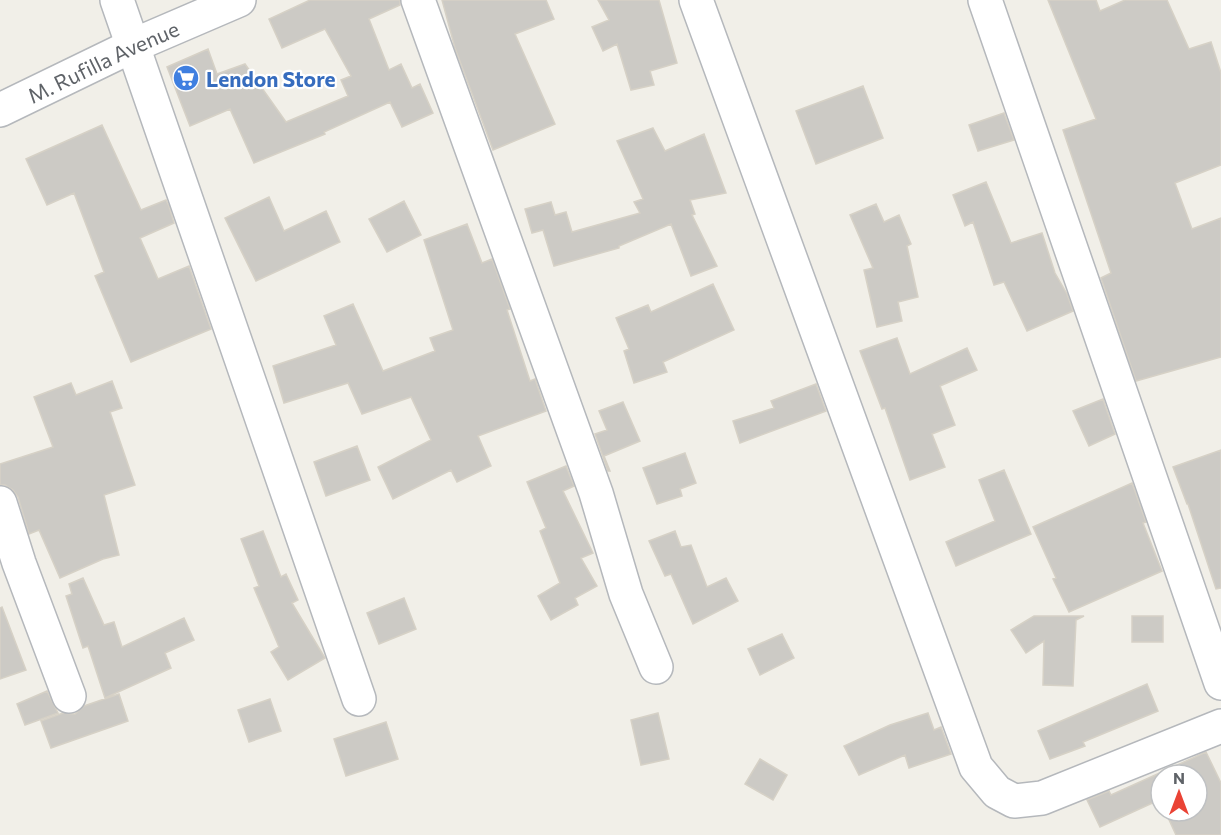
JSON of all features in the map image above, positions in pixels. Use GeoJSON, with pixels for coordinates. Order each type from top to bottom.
{"type":"FeatureCollection","features":[{"type":"Feature","properties":{"kind":"street"},"geometry":{"type":"LineString","coordinates":[[117,0],[359,699]]}},
{"type":"Feature","properties":{"kind":"street","name":"M. Rufilla Avenue"},"geometry":{"type":"LineString","coordinates":[[0,110],[132,46],[239,0]]}},
{"type":"Feature","properties":{"kind":"street"},"geometry":{"type":"LineString","coordinates":[[418,0],[596,493],[626,594],[656,667]]}},
{"type":"Feature","properties":{"kind":"street"},"geometry":{"type":"LineString","coordinates":[[696,0],[976,767],[997,792],[1014,801],[1042,798],[1221,726]]}},
{"type":"Feature","properties":{"kind":"street"},"geometry":{"type":"LineString","coordinates":[[985,0],[1221,683]]}},
{"type":"Feature","properties":{"kind":"street"},"geometry":{"type":"LineString","coordinates":[[0,503],[10,565],[69,696]]}},
{"type":"Feature","properties":{"kind":"building"},"geometry":{"type":"Polygon","coordinates":[[[310,0],[400,0],[400,5],[369,19],[389,70],[401,64],[412,88],[420,84],[433,113],[402,127],[390,102],[324,132],[325,134],[254,163],[230,109],[190,126],[167,67],[208,49],[217,74],[245,64],[286,122],[348,96],[341,80],[351,76],[325,29],[282,48],[269,19],[310,0]]]}},
{"type":"Feature","properties":{"kind":"building"},"geometry":{"type":"Polygon","coordinates":[[[442,0],[546,0],[554,19],[515,34],[555,124],[493,150],[455,48],[442,0]]]}},
{"type":"Feature","properties":{"kind":"building"},"geometry":{"type":"Polygon","coordinates":[[[598,0],[659,0],[677,63],[650,71],[654,85],[631,90],[617,44],[603,51],[592,27],[609,20],[598,0]]]}},
{"type":"Feature","properties":{"kind":"building"},"geometry":{"type":"Polygon","coordinates":[[[1048,0],[1096,0],[1100,11],[1125,0],[1167,0],[1189,49],[1211,42],[1221,73],[1221,165],[1175,183],[1192,229],[1221,218],[1221,357],[1136,381],[1101,278],[1111,273],[1063,130],[1096,119],[1048,0]]]}},
{"type":"Feature","properties":{"kind":"building"},"geometry":{"type":"Polygon","coordinates":[[[863,86],[883,138],[816,164],[796,111],[863,86]]]}},
{"type":"Feature","properties":{"kind":"building"},"geometry":{"type":"Polygon","coordinates":[[[1004,113],[1014,140],[978,151],[969,125],[1004,113]]]}},
{"type":"Feature","properties":{"kind":"building"},"geometry":{"type":"Polygon","coordinates":[[[102,125],[141,210],[166,200],[169,206],[174,223],[140,238],[158,279],[189,266],[211,329],[131,362],[95,276],[104,272],[74,193],[47,205],[26,159],[102,125]]]}},
{"type":"Feature","properties":{"kind":"building"},"geometry":{"type":"Polygon","coordinates":[[[653,128],[665,151],[704,134],[726,193],[690,200],[695,214],[692,215],[717,266],[691,276],[671,224],[619,246],[619,248],[554,266],[543,230],[532,233],[525,209],[551,202],[555,215],[566,212],[572,232],[640,213],[634,202],[643,199],[617,141],[653,128]]]}},
{"type":"Feature","properties":{"kind":"building"},"geometry":{"type":"Polygon","coordinates":[[[986,182],[1011,243],[1042,233],[1055,273],[1067,294],[1073,311],[1027,331],[1004,282],[994,285],[973,222],[965,226],[953,195],[986,182]]]}},
{"type":"Feature","properties":{"kind":"building"},"geometry":{"type":"Polygon","coordinates":[[[269,197],[284,231],[326,211],[340,242],[256,281],[225,218],[269,197]]]}},
{"type":"Feature","properties":{"kind":"building"},"geometry":{"type":"Polygon","coordinates":[[[404,201],[421,235],[387,252],[369,219],[404,201]]]}},
{"type":"Feature","properties":{"kind":"building"},"geometry":{"type":"Polygon","coordinates":[[[876,204],[884,222],[899,215],[911,244],[907,246],[918,297],[898,302],[902,321],[877,327],[864,270],[873,268],[850,215],[876,204]]]}},
{"type":"Feature","properties":{"kind":"building"},"geometry":{"type":"Polygon","coordinates":[[[467,224],[482,263],[492,259],[510,309],[507,310],[530,381],[535,379],[546,411],[478,436],[491,466],[457,482],[451,470],[393,499],[378,467],[431,440],[411,397],[362,414],[348,383],[284,403],[273,366],[336,345],[324,316],[353,304],[383,371],[435,351],[430,338],[453,330],[424,240],[467,224]]]}},
{"type":"Feature","properties":{"kind":"building"},"geometry":{"type":"Polygon","coordinates":[[[713,284],[734,330],[663,362],[667,372],[634,383],[624,351],[629,349],[616,318],[648,305],[651,312],[713,284]]]}},
{"type":"Feature","properties":{"kind":"building"},"geometry":{"type":"Polygon","coordinates":[[[897,338],[910,374],[967,348],[977,370],[940,386],[955,425],[932,434],[945,467],[910,480],[885,408],[882,409],[860,351],[897,338]]]}},
{"type":"Feature","properties":{"kind":"building"},"geometry":{"type":"Polygon","coordinates":[[[112,381],[122,408],[110,412],[135,485],[104,495],[119,555],[103,559],[60,578],[39,530],[29,534],[18,497],[13,490],[0,485],[0,464],[53,447],[34,397],[71,383],[76,395],[112,381]]]}},
{"type":"Feature","properties":{"kind":"building"},"geometry":{"type":"Polygon","coordinates":[[[816,384],[826,411],[740,443],[733,421],[774,408],[771,401],[816,384]]]}},
{"type":"Feature","properties":{"kind":"building"},"geometry":{"type":"Polygon","coordinates":[[[1103,399],[1115,434],[1089,446],[1073,411],[1103,399]]]}},
{"type":"Feature","properties":{"kind":"building"},"geometry":{"type":"Polygon","coordinates":[[[623,402],[640,441],[604,456],[610,471],[608,471],[595,434],[607,430],[599,411],[623,402]]]}},
{"type":"Feature","properties":{"kind":"building"},"geometry":{"type":"Polygon","coordinates":[[[357,446],[370,480],[326,496],[314,462],[357,446]]]}},
{"type":"Feature","properties":{"kind":"building"},"geometry":{"type":"Polygon","coordinates":[[[1221,450],[1221,588],[1216,589],[1188,504],[1173,467],[1221,450]]]}},
{"type":"Feature","properties":{"kind":"building"},"geometry":{"type":"Polygon","coordinates":[[[685,453],[696,483],[680,489],[682,496],[657,504],[643,468],[685,453]]]}},
{"type":"Feature","properties":{"kind":"building"},"geometry":{"type":"Polygon","coordinates":[[[566,466],[574,486],[563,491],[593,553],[581,558],[597,586],[575,598],[578,605],[551,620],[538,596],[560,583],[540,531],[546,528],[527,482],[566,466]]]}},
{"type":"Feature","properties":{"kind":"building"},"geometry":{"type":"Polygon","coordinates":[[[1004,470],[1031,534],[956,566],[946,542],[995,521],[979,480],[1004,470]]]}},
{"type":"Feature","properties":{"kind":"building"},"geometry":{"type":"Polygon","coordinates":[[[1132,483],[1146,522],[1143,523],[1162,571],[1069,612],[1053,579],[1056,578],[1033,527],[1132,483]]]}},
{"type":"Feature","properties":{"kind":"building"},"geometry":{"type":"Polygon","coordinates":[[[263,531],[281,577],[286,574],[298,600],[292,603],[325,658],[288,680],[271,652],[279,647],[254,588],[259,586],[241,539],[263,531]]]}},
{"type":"Feature","properties":{"kind":"building"},"geometry":{"type":"Polygon","coordinates":[[[675,531],[681,547],[691,545],[707,587],[726,578],[738,601],[693,624],[671,574],[665,576],[649,541],[675,531]]]}},
{"type":"Feature","properties":{"kind":"building"},"geometry":{"type":"Polygon","coordinates":[[[83,578],[104,625],[114,622],[122,647],[184,618],[194,640],[165,653],[171,668],[105,698],[88,646],[83,648],[66,596],[72,594],[69,584],[83,578]]]}},
{"type":"Feature","properties":{"kind":"building"},"geometry":{"type":"Polygon","coordinates":[[[404,598],[416,629],[379,644],[367,613],[404,598]]]}},
{"type":"Feature","properties":{"kind":"building"},"geometry":{"type":"Polygon","coordinates":[[[2,607],[26,670],[0,679],[0,608],[2,607]]]}},
{"type":"Feature","properties":{"kind":"building"},"geometry":{"type":"Polygon","coordinates":[[[1034,616],[1084,616],[1076,620],[1073,686],[1043,685],[1044,641],[1026,653],[1011,630],[1034,616]]]}},
{"type":"Feature","properties":{"kind":"building"},"geometry":{"type":"Polygon","coordinates":[[[1132,616],[1163,616],[1163,642],[1132,642],[1132,616]]]}},
{"type":"Feature","properties":{"kind":"building"},"geometry":{"type":"Polygon","coordinates":[[[782,634],[794,658],[760,675],[748,649],[782,634]]]}},
{"type":"Feature","properties":{"kind":"building"},"geometry":{"type":"Polygon","coordinates":[[[1147,684],[1158,711],[1083,742],[1085,746],[1050,759],[1038,731],[1147,684]]]}},
{"type":"Feature","properties":{"kind":"building"},"geometry":{"type":"Polygon","coordinates":[[[47,691],[58,713],[25,725],[17,704],[47,691]]]}},
{"type":"Feature","properties":{"kind":"building"},"geometry":{"type":"Polygon","coordinates":[[[119,694],[128,721],[51,748],[41,721],[63,713],[75,714],[84,706],[119,694]]]}},
{"type":"Feature","properties":{"kind":"building"},"geometry":{"type":"Polygon","coordinates":[[[270,699],[281,731],[249,742],[238,710],[270,699]]]}},
{"type":"Feature","properties":{"kind":"building"},"geometry":{"type":"Polygon","coordinates":[[[658,713],[669,759],[641,765],[631,720],[658,713]]]}},
{"type":"Feature","properties":{"kind":"building"},"geometry":{"type":"Polygon","coordinates":[[[928,713],[934,730],[941,727],[951,754],[909,768],[905,755],[859,775],[844,746],[890,725],[928,713]]]}},
{"type":"Feature","properties":{"kind":"building"},"geometry":{"type":"Polygon","coordinates":[[[386,722],[398,759],[346,776],[334,739],[386,722]]]}},
{"type":"Feature","properties":{"kind":"building"},"geometry":{"type":"Polygon","coordinates":[[[1206,752],[1221,783],[1221,835],[1176,835],[1170,823],[1209,823],[1209,763],[1182,763],[1206,752]]]}},
{"type":"Feature","properties":{"kind":"building"},"geometry":{"type":"Polygon","coordinates":[[[760,759],[787,775],[773,800],[745,784],[760,759]]]}},
{"type":"Feature","properties":{"kind":"building"},"geometry":{"type":"Polygon","coordinates":[[[1149,778],[1149,805],[1100,827],[1087,800],[1109,791],[1111,795],[1149,778]]]}},
{"type":"Feature","properties":{"kind":"place","name":"Lendon Store"},"geometry":{"type":"Point","coordinates":[186,78]}}]}
